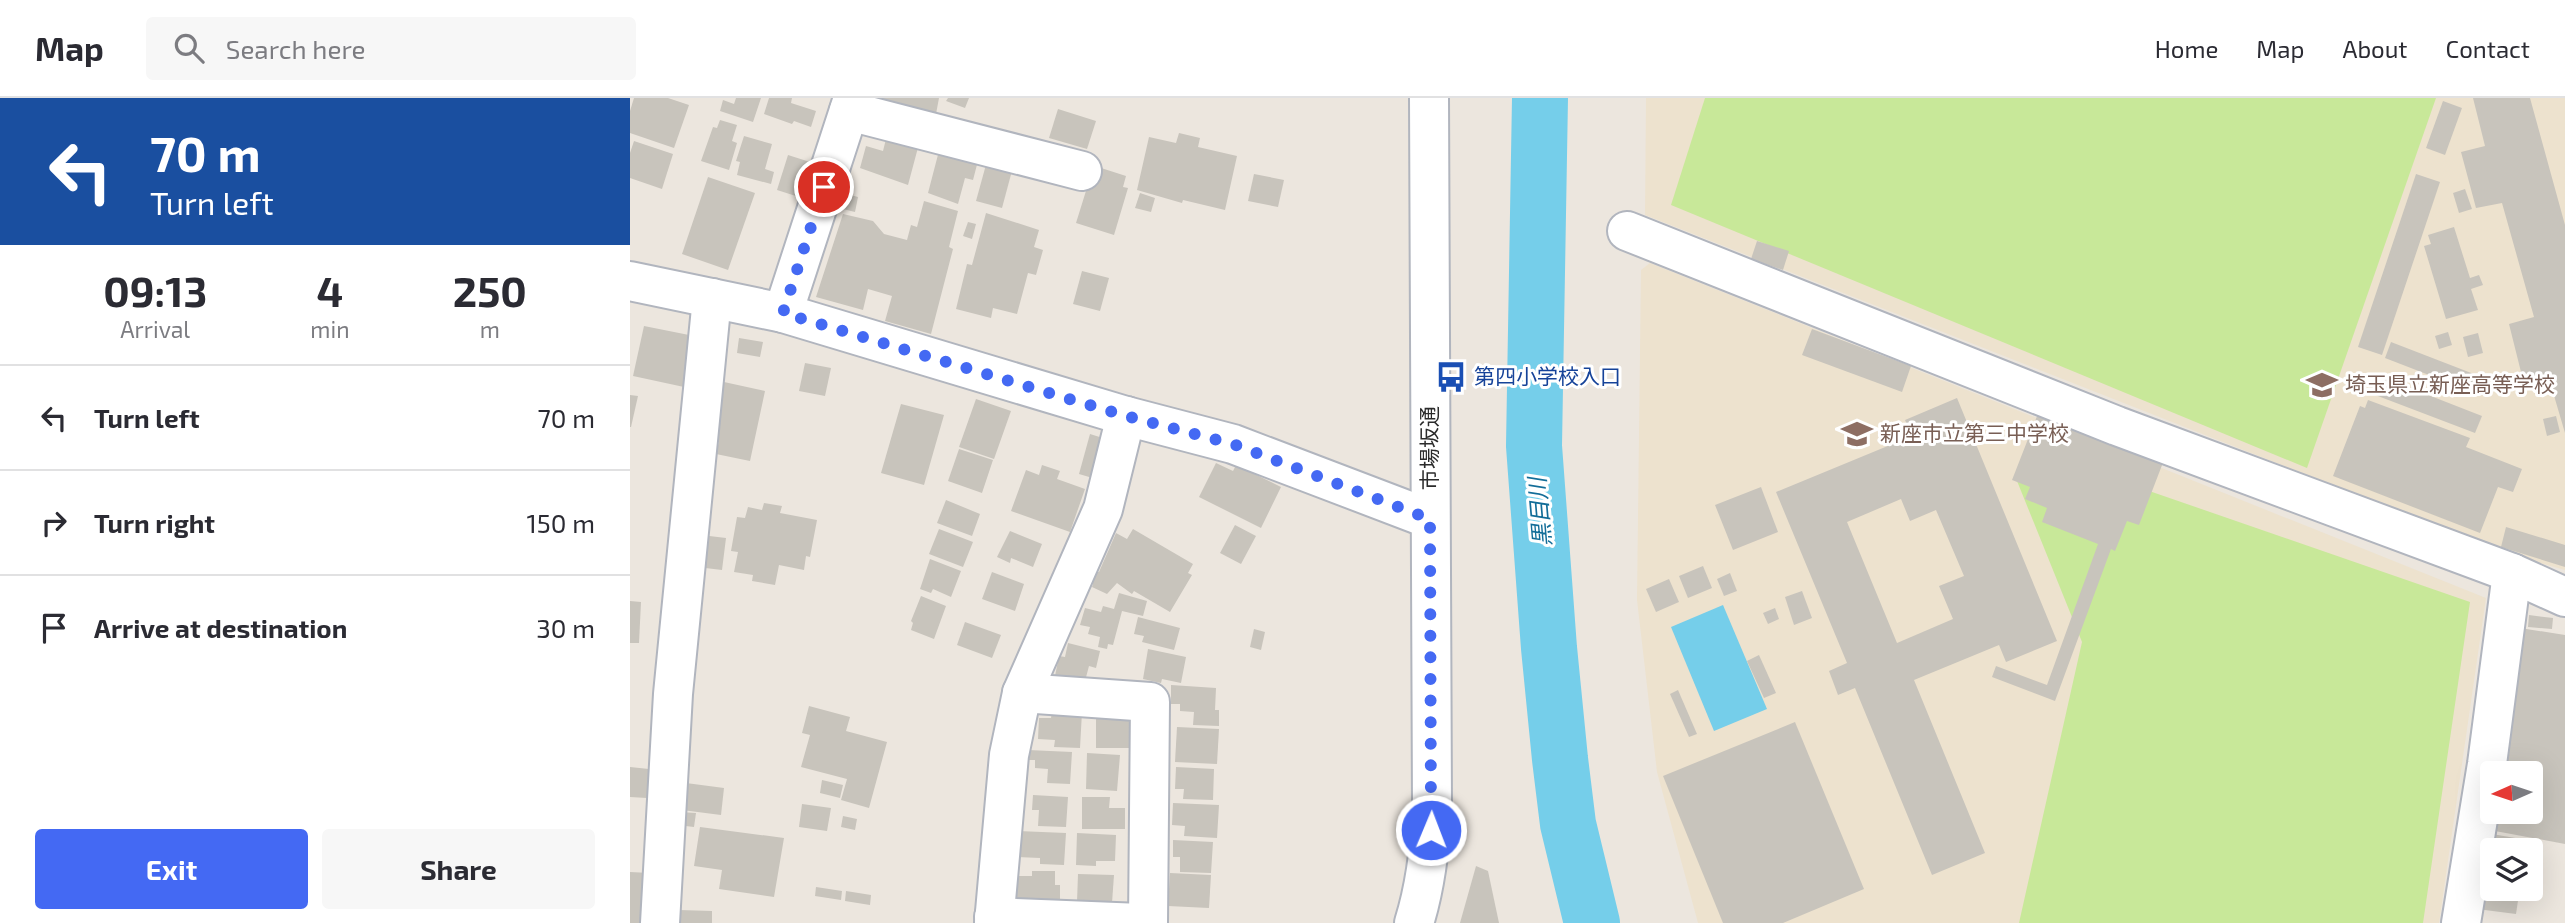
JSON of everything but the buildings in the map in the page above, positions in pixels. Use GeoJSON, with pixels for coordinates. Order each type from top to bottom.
{"type":"FeatureCollection","features":[{"type":"Feature","properties":{"kind":"street","name":"市場坂通"},"geometry":{"type":"LineString","coordinates":[[1414,923],[1430,851],[1431,819],[1429,98]]}},
{"type":"Feature","properties":{"kind":"street"},"geometry":{"type":"LineString","coordinates":[[783,313],[851,104],[1082,171]]}},
{"type":"Feature","properties":{"kind":"street"},"geometry":{"type":"LineString","coordinates":[[1627,231],[2118,426],[2512,573],[2565,597]]}},
{"type":"Feature","properties":{"kind":"street"},"geometry":{"type":"LineString","coordinates":[[630,281],[783,313],[1126,416],[1233,444],[1430,519]]}},
{"type":"Feature","properties":{"kind":"street"},"geometry":{"type":"LineString","coordinates":[[660,923],[673,694],[712,298]]}},
{"type":"Feature","properties":{"kind":"street"},"geometry":{"type":"LineString","coordinates":[[1126,416],[1103,509],[1023,693],[1009,755],[994,920],[1141,923]]}},
{"type":"Feature","properties":{"kind":"street"},"geometry":{"type":"LineString","coordinates":[[2461,923],[2487,764],[2512,573]]}},
{"type":"Feature","properties":{"kind":"street"},"geometry":{"type":"LineString","coordinates":[[1023,693],[1150,702],[1148,923]]}},
{"type":"Feature","properties":{"kind":"shaded area","name":"埼玉県立新座高等学校"},"geometry":{"type":"Polygon","coordinates":[[[1646,98],[2565,98],[2565,570],[2511,555],[1645,215],[1646,98]]]}},
{"type":"Feature","properties":{"kind":"shaded area","name":"新座市立第三中学校"},"geometry":{"type":"Polygon","coordinates":[[[1650,263],[2486,598],[2439,923],[1698,923],[1657,772],[1637,600],[1641,270],[1650,263]]]}},
{"type":"Feature","properties":{"kind":"green space","name":"埼玉県立新座高等学校"},"geometry":{"type":"Polygon","coordinates":[[[1705,98],[2436,98],[2307,468],[1671,205],[1705,98]]]}},
{"type":"Feature","properties":{"kind":"green space"},"geometry":{"type":"Polygon","coordinates":[[[2028,449],[2470,602],[2423,923],[2019,923],[2082,642],[2015,476],[2028,449]]]}},
{"type":"Feature","properties":{"kind":"water"},"geometry":{"type":"Polygon","coordinates":[[[1723,605],[1767,709],[1714,731],[1671,627],[1723,605]]]}},
{"type":"Feature","properties":{"kind":"waterway","name":"黒目川"},"geometry":{"type":"LineString","coordinates":[[1540,98],[1534,446],[1560,759],[1568,824],[1592,923]]}},
{"type":"Feature","properties":{"kind":"place","name":"第四小学校入口"},"geometry":{"type":"Point","coordinates":[1451,377]}},
{"type":"Feature","properties":{"kind":"place","name":"埼玉県立新座高等学校"},"geometry":{"type":"Point","coordinates":[2322,385]}},
{"type":"Feature","properties":{"kind":"place","name":"新座市立第三中学校"},"geometry":{"type":"Point","coordinates":[1857,434]}},
{"type":"Feature","properties":{"kind":"route"},"geometry":{"type":"LineString","coordinates":[[824,187],[783,313],[1126,416],[1233,444],[1430,519],[1431,830]]}}]}
